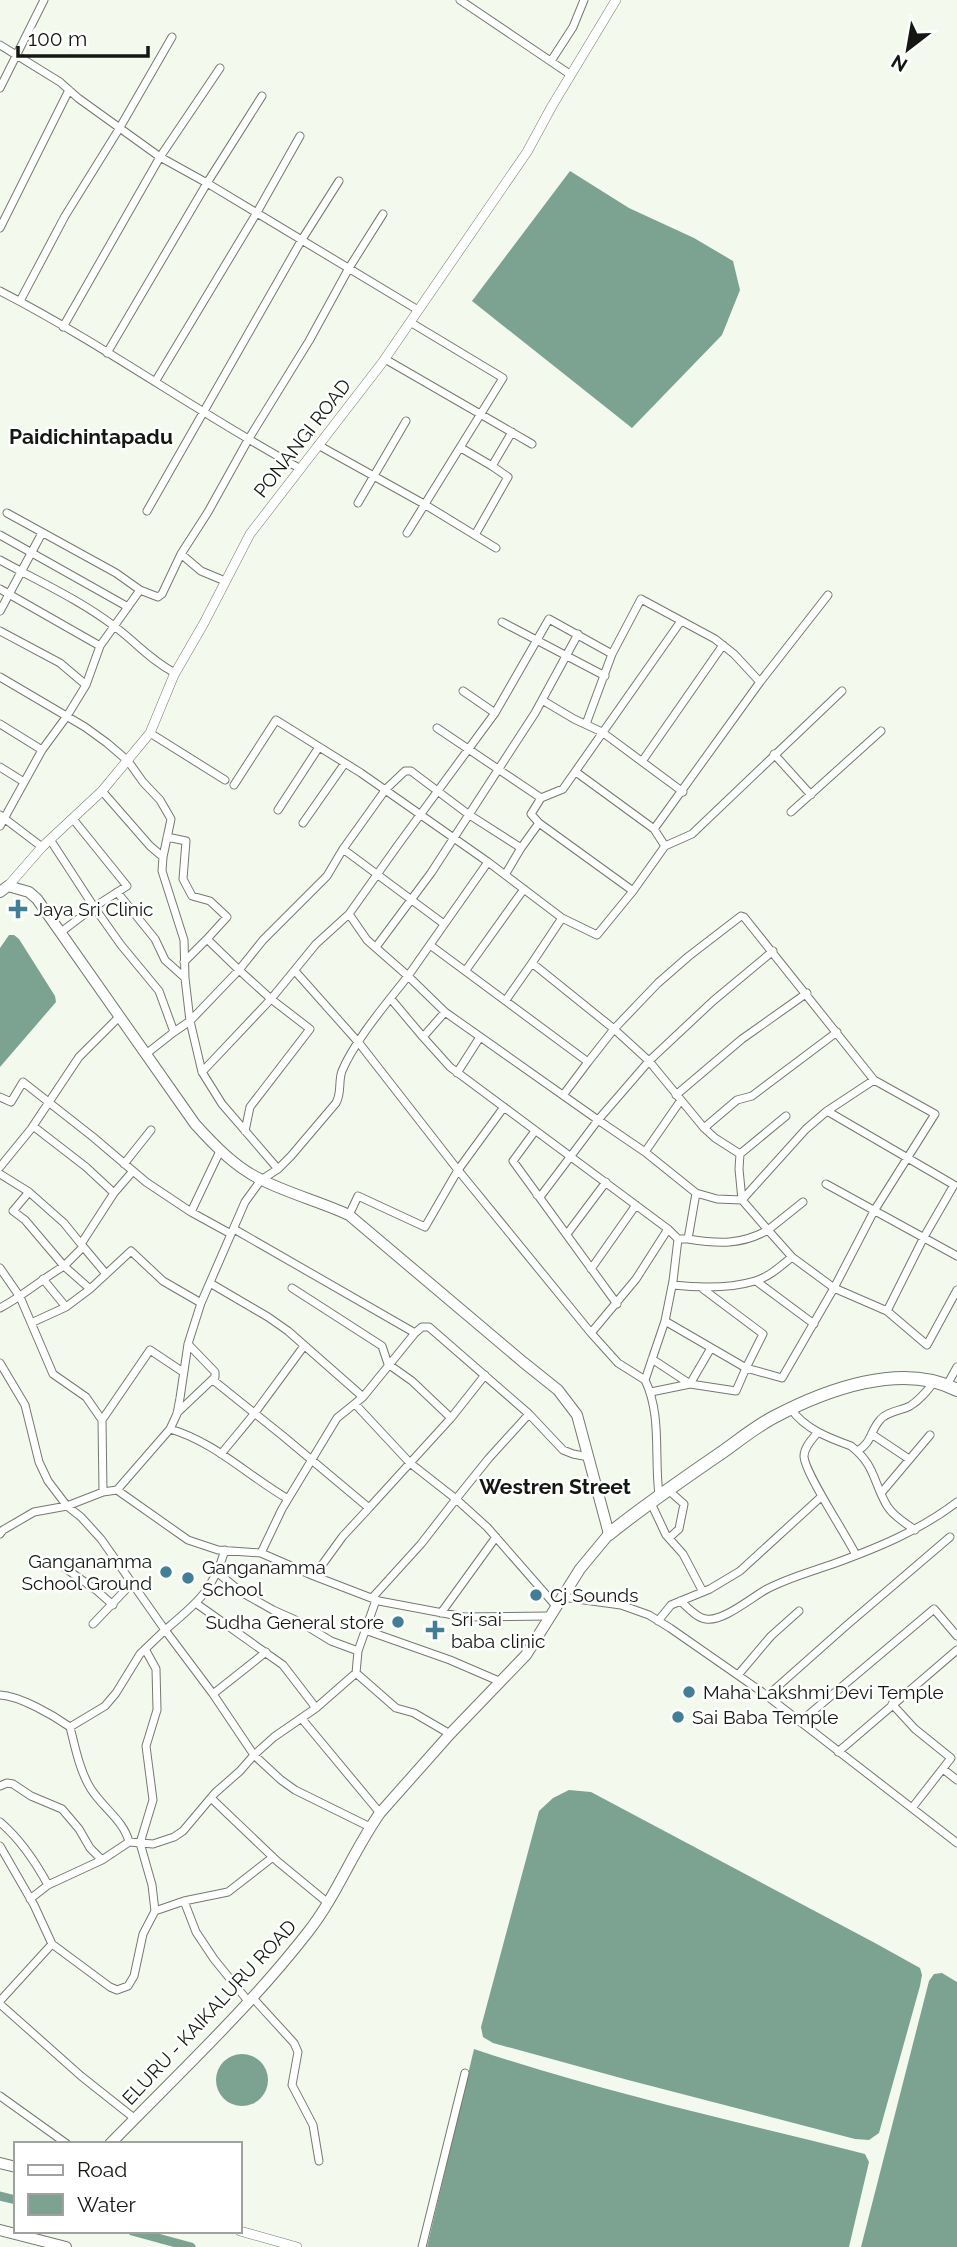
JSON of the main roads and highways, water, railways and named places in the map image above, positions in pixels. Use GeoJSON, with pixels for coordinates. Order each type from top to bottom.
{"type":"FeatureCollection","features":[{"type":"Feature","properties":{"kind":"main road"},"geometry":{"type":"LineString","coordinates":[[4,889],[29,892],[37,899],[195,1125],[220,1151],[261,1180],[322,1202],[349,1215],[558,1390],[577,1415],[609,1534],[659,1495],[772,1418],[791,1409],[877,1379],[905,1378],[946,1385]]}},
{"type":"Feature","properties":{"kind":"main road","name":"ELURU - KAIKALURU ROAD"},"geometry":{"type":"LineString","coordinates":[[112,2142],[250,1999],[308,1932],[380,1813],[450,1734],[526,1655],[580,1569],[609,1534]]}},
{"type":"Feature","properties":{"kind":"main road"},"geometry":{"type":"LineString","coordinates":[[0,2230],[66,2247]]}},
{"type":"Feature","properties":{"kind":"water"},"geometry":{"type":"Polygon","coordinates":[[[570,171],[629,208],[694,238],[733,261],[740,290],[722,335],[632,428],[472,301],[570,171]]]}},
{"type":"Feature","properties":{"kind":"water"},"geometry":{"type":"Polygon","coordinates":[[[9,935],[19,939],[55,996],[56,1002],[0,1067],[0,948],[9,935]]]}},
{"type":"Feature","properties":{"kind":"water"},"geometry":{"type":"Polygon","coordinates":[[[569,1790],[591,1792],[920,1968],[920,1986],[879,2133],[869,2140],[855,2139],[493,2043],[483,2037],[481,2027],[539,1811],[553,1798],[569,1790]]]}},
{"type":"Feature","properties":{"kind":"water"},"geometry":{"type":"Polygon","coordinates":[[[942,1973],[957,1982],[957,2247],[861,2247],[929,1981],[934,1974],[942,1973]]]}},
{"type":"Feature","properties":{"kind":"water"},"geometry":{"type":"Polygon","coordinates":[[[474,2049],[619,2092],[865,2154],[869,2162],[849,2247],[427,2247],[474,2049]]]}},
{"type":"Feature","properties":{"kind":"water"},"geometry":{"type":"Polygon","coordinates":[[[242,2054],[261,2061],[268,2080],[261,2099],[242,2106],[223,2099],[216,2080],[223,2061],[242,2054]]]}},
{"type":"Feature","properties":{"kind":"waterway"},"geometry":{"type":"LineString","coordinates":[[0,2196],[14,2200]]}},
{"type":"Feature","properties":{"kind":"waterway"},"geometry":{"type":"LineString","coordinates":[[139,2233],[191,2247]]}},
{"type":"Feature","properties":{"kind":"place","name":"Jaya Sri Clinic"},"geometry":{"type":"Point","coordinates":[18,909]}},
{"type":"Feature","properties":{"kind":"place","name":"Ganganamma School Ground"},"geometry":{"type":"Point","coordinates":[166,1572]}},
{"type":"Feature","properties":{"kind":"place","name":"Ganganamma School"},"geometry":{"type":"Point","coordinates":[188,1578]}},
{"type":"Feature","properties":{"kind":"place","name":"Cj Sounds"},"geometry":{"type":"Point","coordinates":[536,1595]}},
{"type":"Feature","properties":{"kind":"place","name":"Sudha General store"},"geometry":{"type":"Point","coordinates":[398,1622]}},
{"type":"Feature","properties":{"kind":"place","name":"Sri sai baba clinic"},"geometry":{"type":"Point","coordinates":[435,1630]}},
{"type":"Feature","properties":{"kind":"place","name":"Maha Lakshmi Devi Temple"},"geometry":{"type":"Point","coordinates":[689,1692]}},
{"type":"Feature","properties":{"kind":"place","name":"Sai Baba Temple"},"geometry":{"type":"Point","coordinates":[678,1717]}},
{"type":"Feature","properties":{"kind":"district","name":"Paidichintapadu"},"geometry":{"type":"Point","coordinates":[91,436]}},
{"type":"Feature","properties":{"kind":"district","name":"Westren Street"},"geometry":{"type":"Point","coordinates":[555,1486]}}]}
